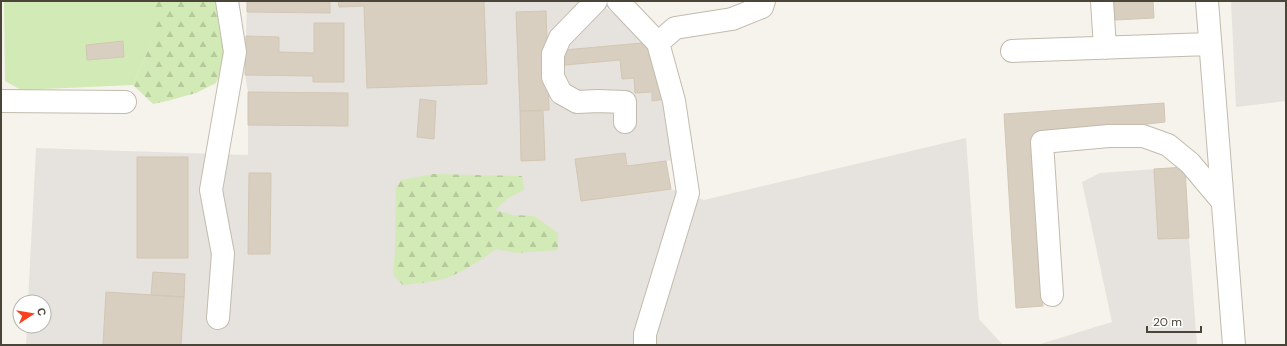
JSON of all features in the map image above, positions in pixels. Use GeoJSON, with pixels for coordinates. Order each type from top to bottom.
{"type":"FeatureCollection","features":[{"type":"Feature","properties":{"kind":"street"},"geometry":{"type":"LineString","coordinates":[[218,318],[223,254],[211,190],[235,52],[227,1]]}},
{"type":"Feature","properties":{"kind":"street"},"geometry":{"type":"LineString","coordinates":[[596,1],[560,38],[553,54],[553,77],[561,93],[578,102],[625,102],[625,122]]}},
{"type":"Feature","properties":{"kind":"street"},"geometry":{"type":"LineString","coordinates":[[618,1],[658,43],[674,101],[688,193],[645,334],[645,345]]}},
{"type":"Feature","properties":{"kind":"street"},"geometry":{"type":"LineString","coordinates":[[658,43],[675,28],[732,19],[762,7],[764,1]]}},
{"type":"Feature","properties":{"kind":"street"},"geometry":{"type":"LineString","coordinates":[[1102,1],[1105,48]]}},
{"type":"Feature","properties":{"kind":"street"},"geometry":{"type":"LineString","coordinates":[[1207,1],[1234,345]]}},
{"type":"Feature","properties":{"kind":"street"},"geometry":{"type":"LineString","coordinates":[[1012,51],[1210,44]]}},
{"type":"Feature","properties":{"kind":"street"},"geometry":{"type":"LineString","coordinates":[[1,101],[125,102]]}},
{"type":"Feature","properties":{"kind":"street"},"geometry":{"type":"LineString","coordinates":[[1052,295],[1042,142],[1109,136],[1143,136],[1168,145],[1190,163],[1222,201]]}},
{"type":"Feature","properties":{"kind":"shaded area"},"geometry":{"type":"Polygon","coordinates":[[[247,1],[596,1],[653,42],[673,160],[666,161],[671,189],[704,200],[966,138],[979,319],[1003,345],[26,345],[27,334],[52,334],[52,294],[28,294],[36,148],[248,155],[248,92],[245,75],[247,1]]]}},
{"type":"Feature","properties":{"kind":"shaded area"},"geometry":{"type":"Polygon","coordinates":[[[1231,1],[1286,1],[1286,101],[1236,107],[1231,1]]]}},
{"type":"Feature","properties":{"kind":"shaded area"},"geometry":{"type":"Polygon","coordinates":[[[1185,167],[1197,345],[1037,345],[1112,322],[1082,182],[1100,173],[1185,167]]]}},
{"type":"Feature","properties":{"kind":"green space"},"geometry":{"type":"Polygon","coordinates":[[[4,1],[151,1],[151,43],[133,85],[21,90],[5,81],[4,1]]]}},
{"type":"Feature","properties":{"kind":"green space"},"geometry":{"type":"Polygon","coordinates":[[[151,1],[221,1],[224,62],[216,83],[196,93],[153,104],[133,85],[151,43],[151,1]]]}},
{"type":"Feature","properties":{"kind":"green space"},"geometry":{"type":"Polygon","coordinates":[[[433,174],[522,176],[524,190],[508,198],[495,210],[513,215],[534,216],[558,233],[558,250],[516,253],[496,249],[460,272],[448,277],[429,282],[403,285],[393,275],[396,188],[401,180],[433,174]]]}},
{"type":"Feature","properties":{"kind":"building"},"geometry":{"type":"Polygon","coordinates":[[[247,1],[330,1],[330,13],[247,12],[247,1]]]}},
{"type":"Feature","properties":{"kind":"building"},"geometry":{"type":"Polygon","coordinates":[[[338,1],[484,1],[487,84],[367,88],[364,6],[339,7],[338,1]]]}},
{"type":"Feature","properties":{"kind":"building"},"geometry":{"type":"Polygon","coordinates":[[[1114,1],[1153,1],[1154,18],[1115,20],[1114,1]]]}},
{"type":"Feature","properties":{"kind":"building"},"geometry":{"type":"Polygon","coordinates":[[[546,11],[549,110],[520,111],[516,12],[546,11]]]}},
{"type":"Feature","properties":{"kind":"building"},"geometry":{"type":"Polygon","coordinates":[[[314,23],[344,23],[344,82],[313,82],[313,76],[245,75],[246,36],[279,37],[279,52],[314,53],[314,23]]]}},
{"type":"Feature","properties":{"kind":"building"},"geometry":{"type":"Polygon","coordinates":[[[123,41],[124,57],[87,60],[86,45],[123,41]]]}},
{"type":"Feature","properties":{"kind":"building"},"geometry":{"type":"Polygon","coordinates":[[[653,42],[666,99],[652,101],[652,92],[635,93],[634,78],[622,79],[620,60],[565,65],[564,50],[653,42]]]}},
{"type":"Feature","properties":{"kind":"building"},"geometry":{"type":"Polygon","coordinates":[[[248,92],[348,93],[348,126],[248,125],[248,92]]]}},
{"type":"Feature","properties":{"kind":"building"},"geometry":{"type":"Polygon","coordinates":[[[420,99],[436,101],[434,139],[417,137],[420,99]]]}},
{"type":"Feature","properties":{"kind":"building"},"geometry":{"type":"Polygon","coordinates":[[[1164,103],[1165,122],[1032,137],[1043,306],[1016,308],[1004,114],[1164,103]]]}},
{"type":"Feature","properties":{"kind":"building"},"geometry":{"type":"Polygon","coordinates":[[[520,111],[543,111],[545,160],[521,161],[520,111]]]}},
{"type":"Feature","properties":{"kind":"building"},"geometry":{"type":"Polygon","coordinates":[[[625,153],[627,166],[666,161],[671,189],[581,201],[575,159],[625,153]]]}},
{"type":"Feature","properties":{"kind":"building"},"geometry":{"type":"Polygon","coordinates":[[[137,157],[188,157],[188,258],[137,258],[137,157]]]}},
{"type":"Feature","properties":{"kind":"building"},"geometry":{"type":"Polygon","coordinates":[[[1185,167],[1189,238],[1158,239],[1154,169],[1185,167]]]}},
{"type":"Feature","properties":{"kind":"building"},"geometry":{"type":"Polygon","coordinates":[[[249,173],[271,173],[270,254],[248,254],[249,173]]]}},
{"type":"Feature","properties":{"kind":"building"},"geometry":{"type":"Polygon","coordinates":[[[153,272],[185,274],[184,297],[151,295],[153,272]]]}},
{"type":"Feature","properties":{"kind":"building"},"geometry":{"type":"Polygon","coordinates":[[[106,292],[184,297],[181,345],[103,345],[106,292]]]}}]}
